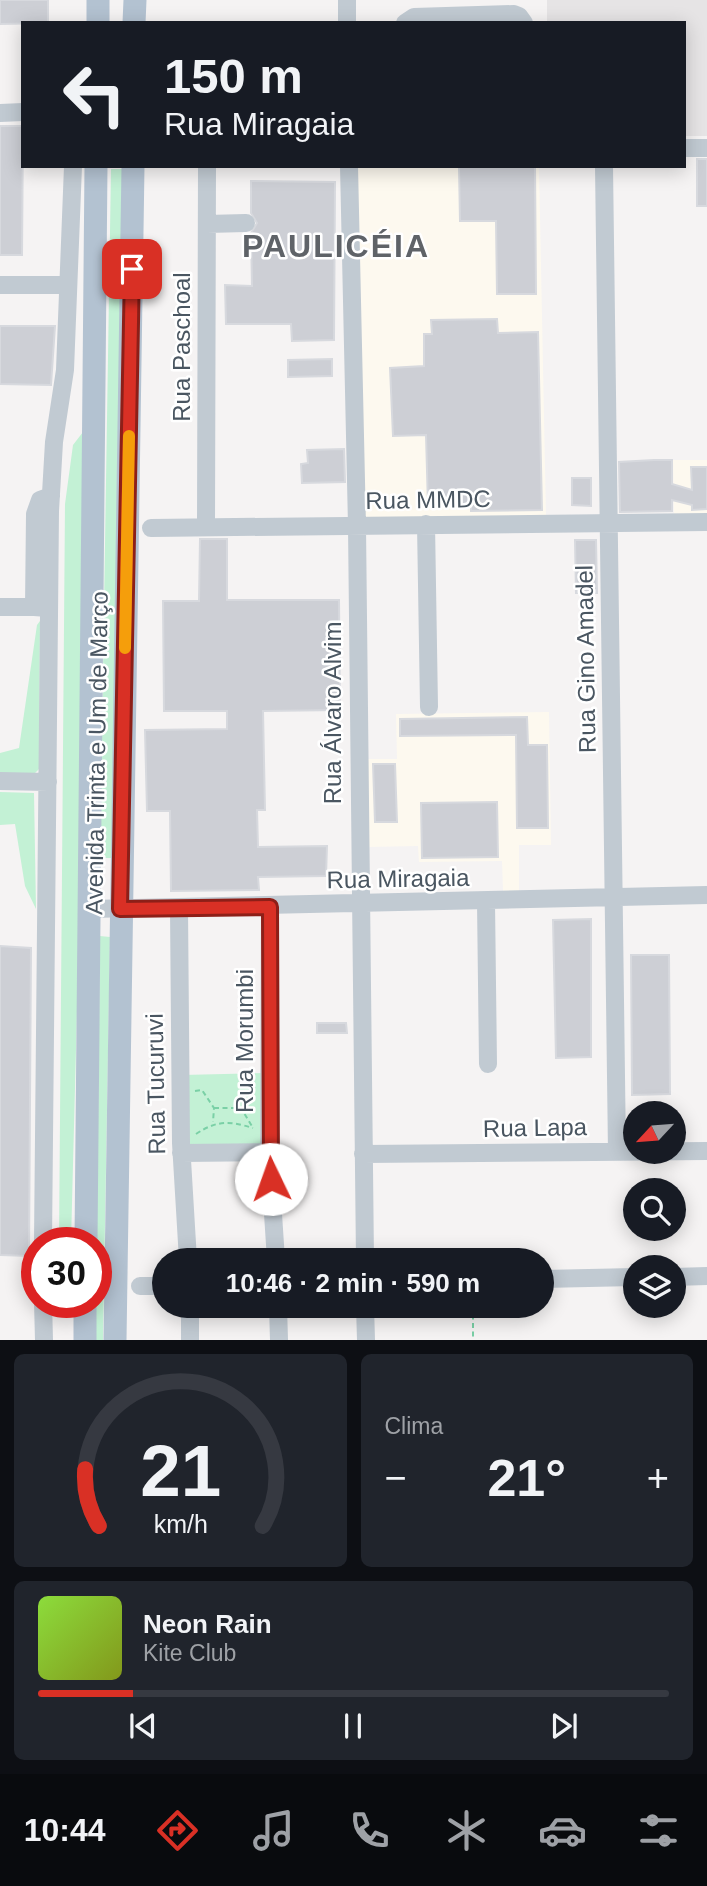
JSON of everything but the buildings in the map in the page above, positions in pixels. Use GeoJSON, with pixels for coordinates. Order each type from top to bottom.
{"type":"FeatureCollection","features":[{"type":"Feature","properties":{"kind":"main road"},"geometry":{"type":"LineString","coordinates":[[98,0],[98,21]]}},
{"type":"Feature","properties":{"kind":"main road"},"geometry":{"type":"LineString","coordinates":[[134,21],[135,0]]}},
{"type":"Feature","properties":{"kind":"main road","name":"Avenida Trinta e Um de Março"},"geometry":{"type":"LineString","coordinates":[[86,1227],[96,168]]}},
{"type":"Feature","properties":{"kind":"main road","name":"Avenida Trinta e Um de Março"},"geometry":{"type":"LineString","coordinates":[[115,1340],[133,168]]}},
{"type":"Feature","properties":{"kind":"main road"},"geometry":{"type":"LineString","coordinates":[[85,1318],[85,1340]]}},
{"type":"Feature","properties":{"kind":"street"},"geometry":{"type":"LineString","coordinates":[[347,0],[347,21]]}},
{"type":"Feature","properties":{"kind":"street"},"geometry":{"type":"LineString","coordinates":[[408,21],[414,17],[514,14],[523,21]]}},
{"type":"Feature","properties":{"kind":"street"},"geometry":{"type":"LineString","coordinates":[[0,113],[21,113]]}},
{"type":"Feature","properties":{"kind":"street"},"geometry":{"type":"LineString","coordinates":[[686,148],[707,148]]}},
{"type":"Feature","properties":{"kind":"street"},"geometry":{"type":"LineString","coordinates":[[43,1227],[48,782],[41,607],[54,442],[65,370],[73,168]]}},
{"type":"Feature","properties":{"kind":"street","name":"Rua Paschoal"},"geometry":{"type":"LineString","coordinates":[[206,527],[207,168]]}},
{"type":"Feature","properties":{"kind":"street","name":"Rua Álvaro Alvim"},"geometry":{"type":"LineString","coordinates":[[349,168],[357,526],[358,838],[362,905],[365,1248]]}},
{"type":"Feature","properties":{"kind":"street","name":"Rua Gino Amadel"},"geometry":{"type":"LineString","coordinates":[[604,168],[617,1152]]}},
{"type":"Feature","properties":{"kind":"street"},"geometry":{"type":"LineString","coordinates":[[207,224],[246,223]]}},
{"type":"Feature","properties":{"kind":"street"},"geometry":{"type":"LineString","coordinates":[[0,285],[67,285]]}},
{"type":"Feature","properties":{"kind":"street","name":"Rua MMDC"},"geometry":{"type":"LineString","coordinates":[[150,528],[707,522]]}},
{"type":"Feature","properties":{"kind":"street"},"geometry":{"type":"LineString","coordinates":[[426,524],[429,707]]}},
{"type":"Feature","properties":{"kind":"street"},"geometry":{"type":"LineString","coordinates":[[0,607],[41,607]]}},
{"type":"Feature","properties":{"kind":"street"},"geometry":{"type":"LineString","coordinates":[[0,781],[48,782]]}},
{"type":"Feature","properties":{"kind":"street","name":"Rua Miragaia"},"geometry":{"type":"LineString","coordinates":[[90,909],[362,905],[707,895]]}},
{"type":"Feature","properties":{"kind":"street"},"geometry":{"type":"LineString","coordinates":[[486,902],[488,1064]]}},
{"type":"Feature","properties":{"kind":"street","name":"Rua Morumbi"},"geometry":{"type":"LineString","coordinates":[[270,907],[269,1152],[275,1248]]}},
{"type":"Feature","properties":{"kind":"street","name":"Rua Tucuruvi"},"geometry":{"type":"LineString","coordinates":[[179,908],[181,1148],[187,1248]]}},
{"type":"Feature","properties":{"kind":"street"},"geometry":{"type":"LineString","coordinates":[[181,1148],[269,1152]]}},
{"type":"Feature","properties":{"kind":"street","name":"Rua Lapa"},"geometry":{"type":"LineString","coordinates":[[363,1154],[707,1151]]}},
{"type":"Feature","properties":{"kind":"street"},"geometry":{"type":"LineString","coordinates":[[686,1277],[707,1276]]}},
{"type":"Feature","properties":{"kind":"street"},"geometry":{"type":"LineString","coordinates":[[554,1279],[623,1277]]}},
{"type":"Feature","properties":{"kind":"street"},"geometry":{"type":"LineString","coordinates":[[140,1286],[152,1286]]}},
{"type":"Feature","properties":{"kind":"street"},"geometry":{"type":"LineString","coordinates":[[43,1318],[44,1340]]}},
{"type":"Feature","properties":{"kind":"street"},"geometry":{"type":"LineString","coordinates":[[190,1318],[190,1340]]}},
{"type":"Feature","properties":{"kind":"street"},"geometry":{"type":"LineString","coordinates":[[278,1318],[279,1340]]}},
{"type":"Feature","properties":{"kind":"street"},"geometry":{"type":"LineString","coordinates":[[365,1318],[366,1340]]}},
{"type":"Feature","properties":{"kind":"path"},"geometry":{"type":"LineString","coordinates":[[180,1091],[202,1090],[214,1108],[213,1122]]}},
{"type":"Feature","properties":{"kind":"path"},"geometry":{"type":"LineString","coordinates":[[214,1108],[241,1108],[269,1152]]}},
{"type":"Feature","properties":{"kind":"path"},"geometry":{"type":"LineString","coordinates":[[181,1148],[213,1122],[232,1122],[254,1128]]}},
{"type":"Feature","properties":{"kind":"path"},"geometry":{"type":"LineString","coordinates":[[472,1318],[473,1340]]}},
{"type":"Feature","properties":{"kind":"shaded area"},"geometry":{"type":"Polygon","coordinates":[[[547,0],[707,0],[707,136],[686,136],[686,21],[547,21],[547,0]]]}},
{"type":"Feature","properties":{"kind":"shaded area"},"geometry":{"type":"Polygon","coordinates":[[[356,168],[539,168],[546,516],[363,520],[356,168]]]}},
{"type":"Feature","properties":{"kind":"shaded area"},"geometry":{"type":"Polygon","coordinates":[[[673,460],[707,460],[707,515],[674,516],[673,460]]]}},
{"type":"Feature","properties":{"kind":"shaded area"},"geometry":{"type":"Polygon","coordinates":[[[549,712],[551,845],[519,845],[519,891],[503,891],[502,861],[419,862],[418,846],[367,847],[365,759],[397,759],[396,714],[549,712]]]}},
{"type":"Feature","properties":{"kind":"green space"},"geometry":{"type":"Polygon","coordinates":[[[111,169],[124,169],[114,858],[100,858],[111,169]]]}},
{"type":"Feature","properties":{"kind":"green space"},"geometry":{"type":"Polygon","coordinates":[[[83,432],[79,934],[71,1227],[59,1227],[65,504],[73,445],[83,432]]]}},
{"type":"Feature","properties":{"kind":"green space"},"geometry":{"type":"Polygon","coordinates":[[[40,621],[39,769],[34,774],[0,776],[0,753],[19,748],[37,625],[40,621]]]}},
{"type":"Feature","properties":{"kind":"green space"},"geometry":{"type":"Polygon","coordinates":[[[0,792],[34,793],[36,909],[25,886],[15,824],[0,825],[0,792]]]}},
{"type":"Feature","properties":{"kind":"green space"},"geometry":{"type":"Polygon","coordinates":[[[100,936],[110,937],[105,1227],[97,1227],[100,936]]]}},
{"type":"Feature","properties":{"kind":"green space"},"geometry":{"type":"Polygon","coordinates":[[[266,1073],[266,1150],[184,1151],[182,1075],[266,1073]]]}},
{"type":"Feature","properties":{"kind":"green space"},"geometry":{"type":"Polygon","coordinates":[[[94,1318],[103,1318],[103,1340],[92,1340],[94,1318]]]}},
{"type":"Feature","properties":{"kind":"slow traffic"},"geometry":{"type":"LineString","coordinates":[[125,648],[129,436]]}},
{"type":"Feature","properties":{"kind":"district","name":"PAULICÉIA"},"geometry":{"type":"Point","coordinates":[336,246]}},
{"type":"Feature","properties":{"kind":"route"},"geometry":{"type":"LineString","coordinates":[[132,269],[120,909],[270,907],[271,1179]]}}]}
